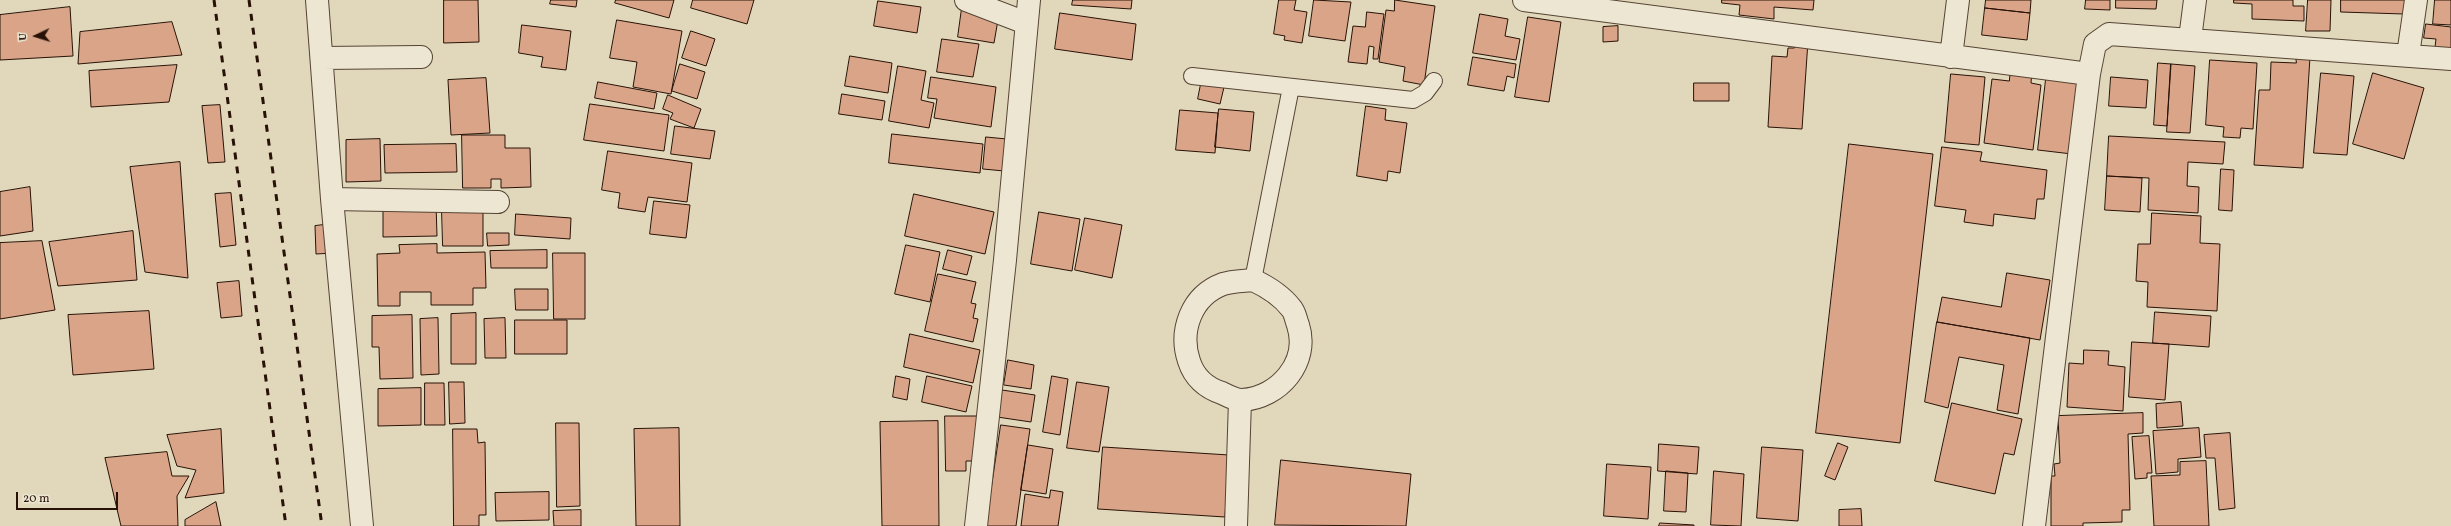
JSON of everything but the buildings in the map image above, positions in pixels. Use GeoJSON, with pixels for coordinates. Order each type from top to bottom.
{"type":"FeatureCollection","features":[{"type":"Feature","properties":{"kind":"street"},"geometry":{"type":"LineString","coordinates":[[317,0],[332,199],[362,526]]}},
{"type":"Feature","properties":{"kind":"street"},"geometry":{"type":"LineString","coordinates":[[966,0],[1026,23]]}},
{"type":"Feature","properties":{"kind":"street"},"geometry":{"type":"LineString","coordinates":[[976,526],[1005,260],[1029,0]]}},
{"type":"Feature","properties":{"kind":"street"},"geometry":{"type":"LineString","coordinates":[[1524,0],[2089,74]]}},
{"type":"Feature","properties":{"kind":"street"},"geometry":{"type":"LineString","coordinates":[[1951,57],[1958,0]]}},
{"type":"Feature","properties":{"kind":"street"},"geometry":{"type":"LineString","coordinates":[[2190,40],[2195,0]]}},
{"type":"Feature","properties":{"kind":"street"},"geometry":{"type":"LineString","coordinates":[[2408,55],[2416,0]]}},
{"type":"Feature","properties":{"kind":"street"},"geometry":{"type":"LineString","coordinates":[[2034,526],[2089,74],[2095,44],[2109,34],[2408,55],[2451,60]]}},
{"type":"Feature","properties":{"kind":"street"},"geometry":{"type":"LineString","coordinates":[[322,58],[421,57]]}},
{"type":"Feature","properties":{"kind":"street"},"geometry":{"type":"LineString","coordinates":[[332,199],[498,202]]}},
{"type":"Feature","properties":{"kind":"street"},"geometry":{"type":"LineString","coordinates":[[1253,280],[1274,290],[1292,309],[1301,335],[1298,361],[1283,384],[1260,397],[1240,400],[1210,389],[1192,371],[1184,346],[1187,320],[1201,298],[1223,284],[1253,280]]}},
{"type":"Feature","properties":{"kind":"street"},"geometry":{"type":"LineString","coordinates":[[1236,526],[1240,400]]}},
{"type":"Feature","properties":{"kind":"lane"},"geometry":{"type":"LineString","coordinates":[[1192,76],[1414,100],[1426,94],[1434,81]]}},
{"type":"Feature","properties":{"kind":"lane"},"geometry":{"type":"LineString","coordinates":[[1253,280],[1291,87]]}},
{"type":"Feature","properties":{"kind":"railway"},"geometry":{"type":"LineString","coordinates":[[214,0],[286,526]]}},
{"type":"Feature","properties":{"kind":"railway"},"geometry":{"type":"LineString","coordinates":[[249,0],[322,526]]}}]}
